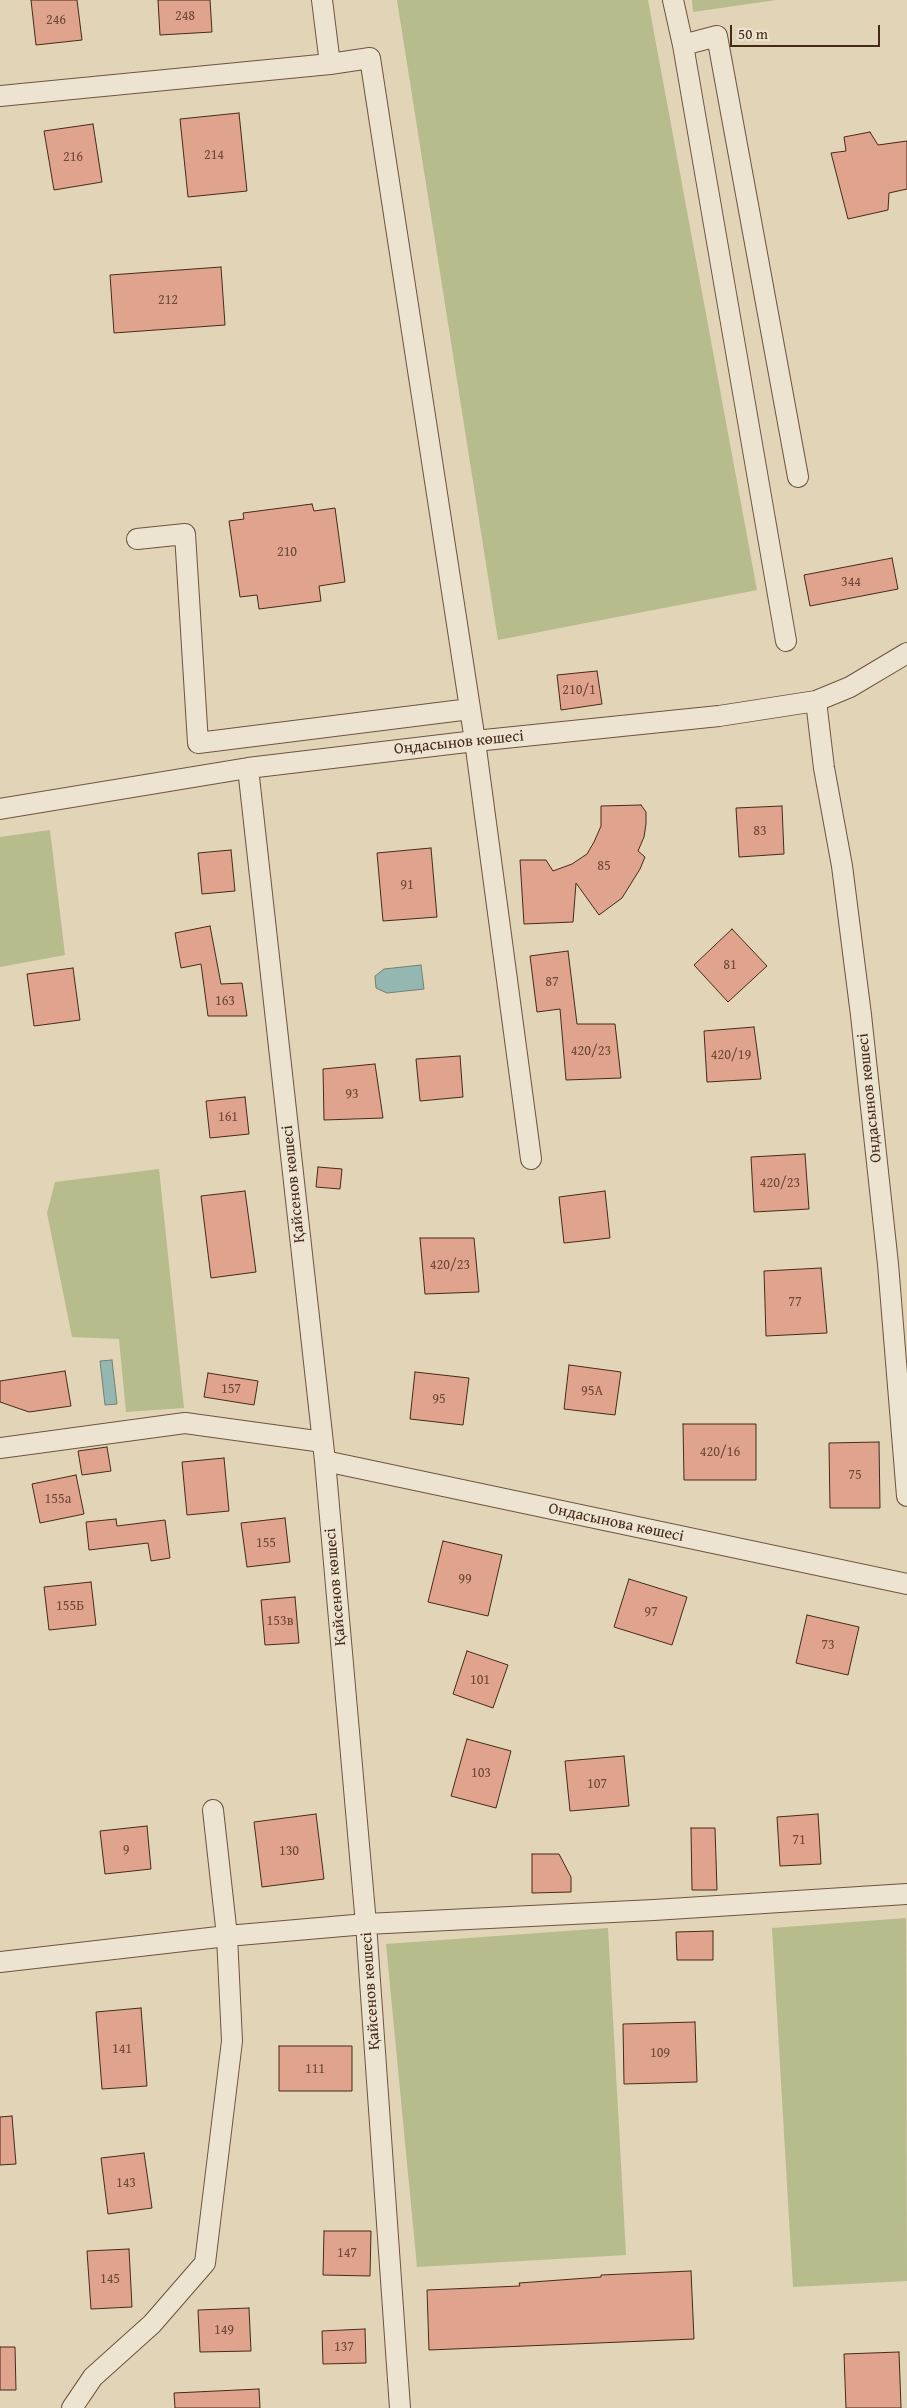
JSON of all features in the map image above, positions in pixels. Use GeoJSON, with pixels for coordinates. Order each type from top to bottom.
{"type":"FeatureCollection","features":[{"type":"Feature","properties":{"kind":"street"},"geometry":{"type":"LineString","coordinates":[[322,0],[330,64]]}},
{"type":"Feature","properties":{"kind":"street"},"geometry":{"type":"LineString","coordinates":[[674,0],[786,641]]}},
{"type":"Feature","properties":{"kind":"street"},"geometry":{"type":"LineString","coordinates":[[683,46],[718,36],[798,477]]}},
{"type":"Feature","properties":{"kind":"street"},"geometry":{"type":"LineString","coordinates":[[0,96],[330,64],[370,58],[475,741],[531,1159]]}},
{"type":"Feature","properties":{"kind":"street"},"geometry":{"type":"LineString","coordinates":[[137,539],[185,534],[198,744],[470,709]]}},
{"type":"Feature","properties":{"kind":"street","name":"Оңдасынов көшесі"},"geometry":{"type":"LineString","coordinates":[[0,809],[248,768],[475,741],[719,716],[816,701],[850,687],[907,653]]}},
{"type":"Feature","properties":{"kind":"street","name":"Ондасынов көшесі"},"geometry":{"type":"LineString","coordinates":[[816,701],[824,768],[842,866],[862,1025],[888,1264],[907,1496]]}},
{"type":"Feature","properties":{"kind":"street","name":"Қайсенов көшесі"},"geometry":{"type":"LineString","coordinates":[[248,768],[324,1451],[366,1924],[400,2408]]}},
{"type":"Feature","properties":{"kind":"street","name":"Ондасынова көшесі"},"geometry":{"type":"LineString","coordinates":[[0,1448],[185,1423],[324,1451],[907,1584]]}},
{"type":"Feature","properties":{"kind":"street"},"geometry":{"type":"LineString","coordinates":[[72,2408],[93,2377],[152,2324],[205,2263],[232,2041],[227,1936],[213,1810]]}},
{"type":"Feature","properties":{"kind":"street"},"geometry":{"type":"LineString","coordinates":[[0,1962],[227,1936],[366,1924],[654,1910],[907,1894]]}},
{"type":"Feature","properties":{"kind":"green space"},"geometry":{"type":"Polygon","coordinates":[[[397,0],[648,0],[757,590],[498,640],[397,0]]]}},
{"type":"Feature","properties":{"kind":"green space"},"geometry":{"type":"Polygon","coordinates":[[[692,0],[776,0],[693,12],[692,0]]]}},
{"type":"Feature","properties":{"kind":"green space"},"geometry":{"type":"Polygon","coordinates":[[[50,830],[65,955],[0,967],[0,837],[50,830]]]}},
{"type":"Feature","properties":{"kind":"green space"},"geometry":{"type":"Polygon","coordinates":[[[159,1169],[184,1408],[126,1412],[119,1339],[72,1337],[47,1213],[55,1182],[159,1169]]]}},
{"type":"Feature","properties":{"kind":"green space"},"geometry":{"type":"Polygon","coordinates":[[[906,1918],[907,2281],[793,2287],[772,1928],[906,1918]]]}},
{"type":"Feature","properties":{"kind":"green space"},"geometry":{"type":"Polygon","coordinates":[[[608,1928],[626,2255],[417,2267],[386,1944],[608,1928]]]}},
{"type":"Feature","properties":{"kind":"water"},"geometry":{"type":"Polygon","coordinates":[[[421,965],[424,989],[387,993],[376,988],[375,976],[384,969],[421,965]]]}},
{"type":"Feature","properties":{"kind":"water"},"geometry":{"type":"Polygon","coordinates":[[[112,1360],[117,1404],[105,1405],[100,1361],[112,1360]]]}},
{"type":"Feature","properties":{"kind":"building"},"geometry":{"type":"Polygon","coordinates":[[[31,0],[77,0],[82,40],[36,45],[31,0]]]}},
{"type":"Feature","properties":{"kind":"building"},"geometry":{"type":"Polygon","coordinates":[[[158,0],[210,0],[212,32],[160,35],[158,0]]]}},
{"type":"Feature","properties":{"kind":"building"},"geometry":{"type":"Polygon","coordinates":[[[239,113],[247,191],[188,197],[180,119],[239,113]]]}},
{"type":"Feature","properties":{"kind":"building"},"geometry":{"type":"Polygon","coordinates":[[[93,124],[102,182],[54,190],[44,131],[93,124]]]}},
{"type":"Feature","properties":{"kind":"building"},"geometry":{"type":"Polygon","coordinates":[[[870,132],[878,145],[907,141],[907,189],[889,193],[888,210],[848,219],[831,153],[846,151],[844,137],[870,132]]]}},
{"type":"Feature","properties":{"kind":"building"},"geometry":{"type":"Polygon","coordinates":[[[221,267],[225,325],[114,333],[110,275],[221,267]]]}},
{"type":"Feature","properties":{"kind":"building"},"geometry":{"type":"Polygon","coordinates":[[[312,504],[314,511],[335,508],[345,582],[319,586],[321,601],[259,609],[257,595],[240,597],[229,521],[244,519],[243,513],[312,504]]]}},
{"type":"Feature","properties":{"kind":"building"},"geometry":{"type":"Polygon","coordinates":[[[892,558],[898,589],[810,606],[804,575],[892,558]]]}},
{"type":"Feature","properties":{"kind":"building"},"geometry":{"type":"Polygon","coordinates":[[[597,671],[602,704],[561,710],[557,675],[597,671]]]}},
{"type":"Feature","properties":{"kind":"building"},"geometry":{"type":"Polygon","coordinates":[[[641,805],[646,812],[646,824],[644,837],[638,851],[645,857],[640,869],[622,898],[599,915],[576,883],[573,922],[524,924],[520,860],[546,860],[553,871],[572,864],[587,854],[594,842],[601,826],[601,806],[641,805]]]}},
{"type":"Feature","properties":{"kind":"building"},"geometry":{"type":"Polygon","coordinates":[[[782,806],[784,854],[739,857],[736,808],[782,806]]]}},
{"type":"Feature","properties":{"kind":"building"},"geometry":{"type":"Polygon","coordinates":[[[431,848],[437,917],[383,921],[377,853],[431,848]]]}},
{"type":"Feature","properties":{"kind":"building"},"geometry":{"type":"Polygon","coordinates":[[[231,850],[235,891],[202,894],[198,853],[231,850]]]}},
{"type":"Feature","properties":{"kind":"building"},"geometry":{"type":"Polygon","coordinates":[[[210,926],[221,984],[242,983],[247,1016],[208,1016],[201,964],[181,968],[175,933],[210,926]]]}},
{"type":"Feature","properties":{"kind":"building"},"geometry":{"type":"Polygon","coordinates":[[[732,929],[767,966],[728,1002],[694,965],[732,929]]]}},
{"type":"Feature","properties":{"kind":"building"},"geometry":{"type":"Polygon","coordinates":[[[568,951],[577,1024],[615,1024],[621,1078],[566,1080],[560,1009],[537,1012],[530,956],[568,951]]]}},
{"type":"Feature","properties":{"kind":"building"},"geometry":{"type":"Polygon","coordinates":[[[73,968],[80,1020],[34,1026],[27,974],[73,968]]]}},
{"type":"Feature","properties":{"kind":"building"},"geometry":{"type":"Polygon","coordinates":[[[754,1027],[761,1079],[707,1082],[704,1031],[754,1027]]]}},
{"type":"Feature","properties":{"kind":"building"},"geometry":{"type":"Polygon","coordinates":[[[460,1056],[463,1097],[420,1101],[416,1059],[460,1056]]]}},
{"type":"Feature","properties":{"kind":"building"},"geometry":{"type":"Polygon","coordinates":[[[375,1064],[383,1118],[324,1120],[323,1069],[375,1064]]]}},
{"type":"Feature","properties":{"kind":"building"},"geometry":{"type":"Polygon","coordinates":[[[245,1097],[249,1134],[210,1138],[206,1101],[245,1097]]]}},
{"type":"Feature","properties":{"kind":"building"},"geometry":{"type":"Polygon","coordinates":[[[805,1154],[809,1209],[754,1212],[751,1157],[805,1154]]]}},
{"type":"Feature","properties":{"kind":"building"},"geometry":{"type":"Polygon","coordinates":[[[318,1167],[342,1169],[340,1189],[316,1187],[318,1167]]]}},
{"type":"Feature","properties":{"kind":"building"},"geometry":{"type":"Polygon","coordinates":[[[245,1191],[256,1272],[211,1278],[201,1196],[245,1191]]]}},
{"type":"Feature","properties":{"kind":"building"},"geometry":{"type":"Polygon","coordinates":[[[605,1191],[610,1238],[564,1243],[559,1197],[605,1191]]]}},
{"type":"Feature","properties":{"kind":"building"},"geometry":{"type":"Polygon","coordinates":[[[420,1238],[474,1238],[479,1292],[425,1294],[420,1238]]]}},
{"type":"Feature","properties":{"kind":"building"},"geometry":{"type":"Polygon","coordinates":[[[821,1268],[827,1333],[766,1336],[764,1271],[821,1268]]]}},
{"type":"Feature","properties":{"kind":"building"},"geometry":{"type":"Polygon","coordinates":[[[569,1365],[621,1372],[615,1415],[564,1409],[569,1365]]]}},
{"type":"Feature","properties":{"kind":"building"},"geometry":{"type":"Polygon","coordinates":[[[65,1371],[71,1406],[29,1412],[0,1402],[0,1381],[65,1371]]]}},
{"type":"Feature","properties":{"kind":"building"},"geometry":{"type":"Polygon","coordinates":[[[415,1372],[469,1378],[463,1425],[410,1419],[415,1372]]]}},
{"type":"Feature","properties":{"kind":"building"},"geometry":{"type":"Polygon","coordinates":[[[208,1373],[258,1381],[254,1405],[204,1397],[208,1373]]]}},
{"type":"Feature","properties":{"kind":"building"},"geometry":{"type":"Polygon","coordinates":[[[683,1424],[756,1424],[756,1480],[684,1480],[683,1424]]]}},
{"type":"Feature","properties":{"kind":"building"},"geometry":{"type":"Polygon","coordinates":[[[879,1442],[880,1508],[830,1508],[829,1443],[879,1442]]]}},
{"type":"Feature","properties":{"kind":"building"},"geometry":{"type":"Polygon","coordinates":[[[107,1447],[111,1471],[82,1475],[78,1451],[107,1447]]]}},
{"type":"Feature","properties":{"kind":"building"},"geometry":{"type":"Polygon","coordinates":[[[224,1458],[229,1511],[187,1515],[182,1462],[224,1458]]]}},
{"type":"Feature","properties":{"kind":"building"},"geometry":{"type":"Polygon","coordinates":[[[76,1475],[84,1514],[40,1523],[32,1484],[76,1475]]]}},
{"type":"Feature","properties":{"kind":"building"},"geometry":{"type":"Polygon","coordinates":[[[285,1518],[290,1562],[247,1567],[241,1523],[285,1518]]]}},
{"type":"Feature","properties":{"kind":"building"},"geometry":{"type":"Polygon","coordinates":[[[116,1519],[117,1526],[165,1520],[170,1558],[151,1561],[148,1543],[89,1550],[86,1522],[116,1519]]]}},
{"type":"Feature","properties":{"kind":"building"},"geometry":{"type":"Polygon","coordinates":[[[443,1541],[502,1555],[488,1616],[428,1602],[443,1541]]]}},
{"type":"Feature","properties":{"kind":"building"},"geometry":{"type":"Polygon","coordinates":[[[629,1579],[687,1597],[672,1645],[614,1627],[629,1579]]]}},
{"type":"Feature","properties":{"kind":"building"},"geometry":{"type":"Polygon","coordinates":[[[91,1582],[96,1625],[49,1630],[44,1587],[91,1582]]]}},
{"type":"Feature","properties":{"kind":"building"},"geometry":{"type":"Polygon","coordinates":[[[295,1597],[299,1643],[265,1645],[261,1600],[295,1597]]]}},
{"type":"Feature","properties":{"kind":"building"},"geometry":{"type":"Polygon","coordinates":[[[807,1615],[859,1627],[848,1675],[796,1663],[807,1615]]]}},
{"type":"Feature","properties":{"kind":"building"},"geometry":{"type":"Polygon","coordinates":[[[467,1651],[508,1665],[493,1708],[453,1694],[467,1651]]]}},
{"type":"Feature","properties":{"kind":"building"},"geometry":{"type":"Polygon","coordinates":[[[467,1739],[511,1751],[496,1808],[451,1796],[467,1739]]]}},
{"type":"Feature","properties":{"kind":"building"},"geometry":{"type":"Polygon","coordinates":[[[624,1756],[629,1806],[570,1811],[565,1761],[624,1756]]]}},
{"type":"Feature","properties":{"kind":"building"},"geometry":{"type":"Polygon","coordinates":[[[316,1814],[324,1879],[262,1887],[254,1822],[316,1814]]]}},
{"type":"Feature","properties":{"kind":"building"},"geometry":{"type":"Polygon","coordinates":[[[818,1814],[821,1864],[780,1866],[777,1817],[818,1814]]]}},
{"type":"Feature","properties":{"kind":"building"},"geometry":{"type":"Polygon","coordinates":[[[147,1826],[151,1869],[105,1874],[100,1831],[147,1826]]]}},
{"type":"Feature","properties":{"kind":"building"},"geometry":{"type":"Polygon","coordinates":[[[691,1828],[715,1828],[717,1890],[692,1890],[691,1828]]]}},
{"type":"Feature","properties":{"kind":"building"},"geometry":{"type":"Polygon","coordinates":[[[532,1854],[559,1854],[571,1877],[571,1892],[532,1893],[532,1854]]]}},
{"type":"Feature","properties":{"kind":"building"},"geometry":{"type":"Polygon","coordinates":[[[713,1931],[713,1960],[677,1960],[676,1932],[713,1931]]]}},
{"type":"Feature","properties":{"kind":"building"},"geometry":{"type":"Polygon","coordinates":[[[141,2008],[147,2086],[102,2089],[96,2012],[141,2008]]]}},
{"type":"Feature","properties":{"kind":"building"},"geometry":{"type":"Polygon","coordinates":[[[695,2022],[697,2082],[624,2084],[623,2024],[695,2022]]]}},
{"type":"Feature","properties":{"kind":"building"},"geometry":{"type":"Polygon","coordinates":[[[279,2046],[352,2046],[352,2091],[279,2091],[279,2046]]]}},
{"type":"Feature","properties":{"kind":"building"},"geometry":{"type":"Polygon","coordinates":[[[12,2116],[16,2164],[0,2165],[0,2117],[12,2116]]]}},
{"type":"Feature","properties":{"kind":"building"},"geometry":{"type":"Polygon","coordinates":[[[144,2153],[152,2208],[108,2214],[101,2158],[144,2153]]]}},
{"type":"Feature","properties":{"kind":"building"},"geometry":{"type":"Polygon","coordinates":[[[324,2231],[371,2231],[370,2276],[323,2275],[324,2231]]]}},
{"type":"Feature","properties":{"kind":"building"},"geometry":{"type":"Polygon","coordinates":[[[129,2249],[132,2307],[91,2309],[87,2251],[129,2249]]]}},
{"type":"Feature","properties":{"kind":"building"},"geometry":{"type":"Polygon","coordinates":[[[691,2271],[694,2339],[429,2350],[427,2290],[520,2286],[519,2283],[601,2277],[601,2275],[691,2271]]]}},
{"type":"Feature","properties":{"kind":"building"},"geometry":{"type":"Polygon","coordinates":[[[249,2308],[251,2351],[200,2352],[198,2310],[249,2308]]]}},
{"type":"Feature","properties":{"kind":"building"},"geometry":{"type":"Polygon","coordinates":[[[365,2329],[366,2363],[323,2364],[322,2331],[365,2329]]]}},
{"type":"Feature","properties":{"kind":"building"},"geometry":{"type":"Polygon","coordinates":[[[0,2347],[15,2347],[16,2390],[0,2390],[0,2347]]]}},
{"type":"Feature","properties":{"kind":"building"},"geometry":{"type":"Polygon","coordinates":[[[899,2352],[901,2408],[846,2408],[844,2354],[899,2352]]]}},
{"type":"Feature","properties":{"kind":"building"},"geometry":{"type":"Polygon","coordinates":[[[259,2389],[260,2408],[175,2408],[174,2393],[259,2389]]]}}]}
